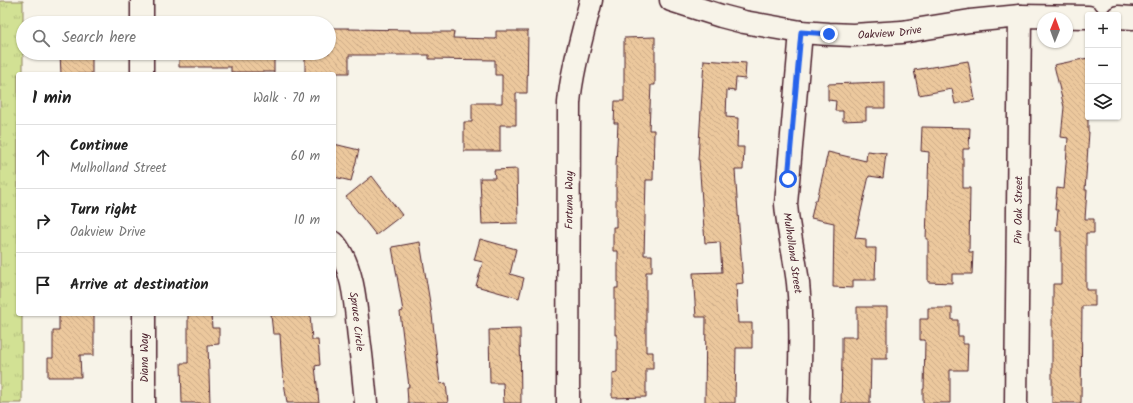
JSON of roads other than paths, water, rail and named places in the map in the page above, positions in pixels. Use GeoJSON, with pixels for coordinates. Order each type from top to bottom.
{"type":"FeatureCollection","features":[{"type":"Feature","properties":{"kind":"street"},"geometry":{"type":"LineString","coordinates":[[142,0],[142,16]]}},
{"type":"Feature","properties":{"kind":"street","name":"Fortuna Way"},"geometry":{"type":"LineString","coordinates":[[568,403],[569,103],[573,72],[591,0]]}},
{"type":"Feature","properties":{"kind":"street","name":"Oakview Drive"},"geometry":{"type":"LineString","coordinates":[[671,0],[733,19],[766,27],[801,32],[853,35],[902,32],[970,21],[1020,16],[1085,17]]}},
{"type":"Feature","properties":{"kind":"street","name":"Pin Oak Street"},"geometry":{"type":"LineString","coordinates":[[1016,403],[1020,16]]}},
{"type":"Feature","properties":{"kind":"street"},"geometry":{"type":"LineString","coordinates":[[1121,17],[1133,18]]}},
{"type":"Feature","properties":{"kind":"street","name":"Mulholland Street"},"geometry":{"type":"LineString","coordinates":[[799,403],[800,300],[786,204],[801,32]]}},
{"type":"Feature","properties":{"kind":"street"},"geometry":{"type":"LineString","coordinates":[[142,60],[142,72]]}},
{"type":"Feature","properties":{"kind":"street","name":"Spruce Circle"},"geometry":{"type":"LineString","coordinates":[[336,246],[349,272],[356,306],[366,403]]}},
{"type":"Feature","properties":{"kind":"street","name":"Diana Way"},"geometry":{"type":"LineString","coordinates":[[144,316],[144,403]]}}]}
